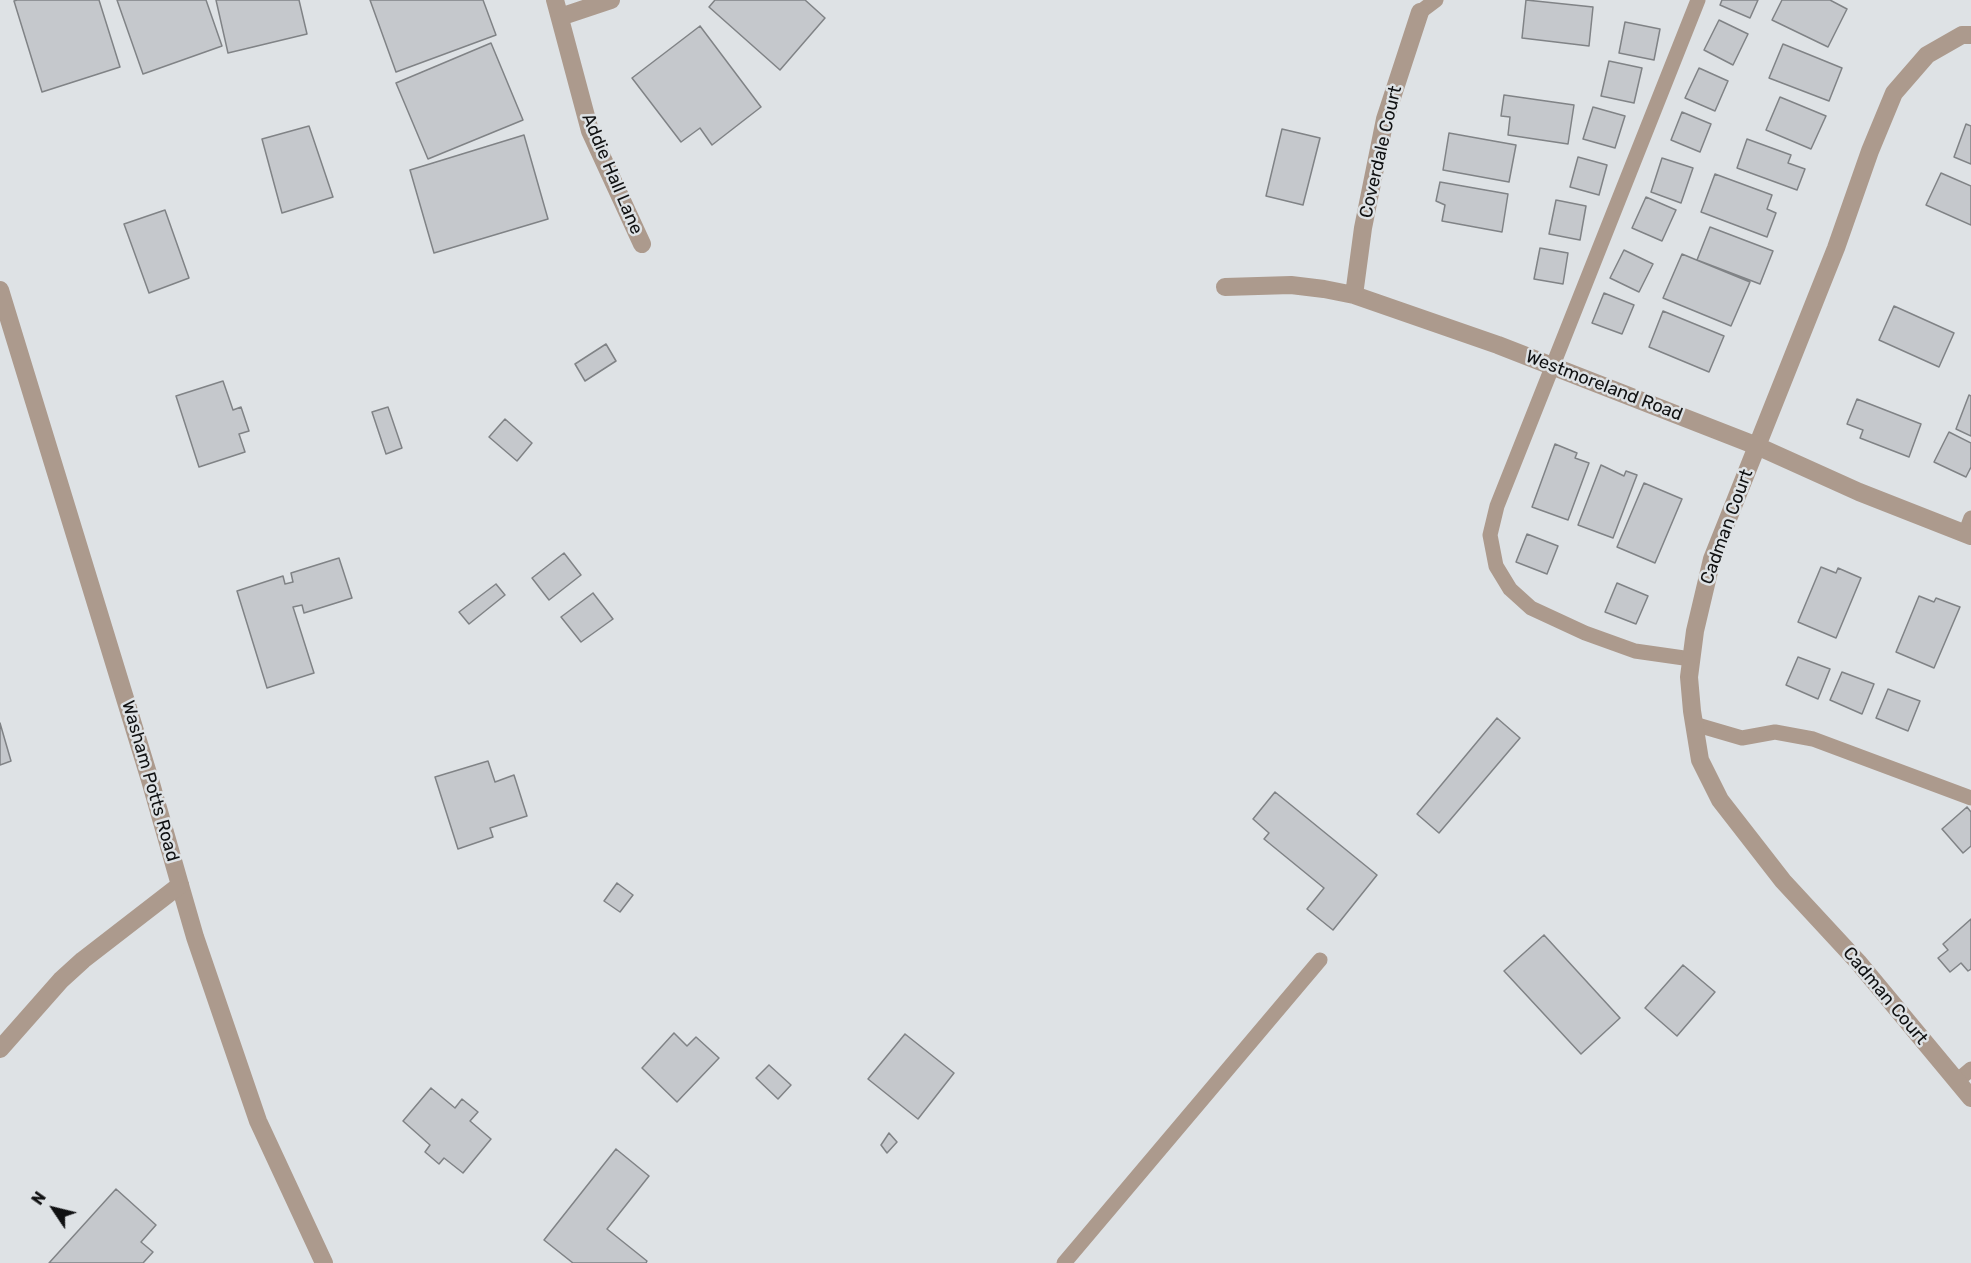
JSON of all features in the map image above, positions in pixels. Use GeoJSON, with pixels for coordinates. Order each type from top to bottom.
{"type":"FeatureCollection","features":[{"type":"Feature","properties":{"kind":"street"},"geometry":{"type":"LineString","coordinates":[[558,9],[611,0]]}},
{"type":"Feature","properties":{"kind":"street","name":"Addie Hall Lane"},"geometry":{"type":"LineString","coordinates":[[558,9],[590,131],[642,244]]}},
{"type":"Feature","properties":{"kind":"street","name":"Coverdale Court"},"geometry":{"type":"LineString","coordinates":[[1354,295],[1363,228],[1385,119],[1420,12]]}},
{"type":"Feature","properties":{"kind":"street","name":"Cadman Court"},"geometry":{"type":"LineString","coordinates":[[1971,35],[1962,35],[1927,55],[1894,93],[1870,151],[1836,248],[1712,559],[1695,631],[1689,677],[1700,760],[1720,800],[1783,881],[1964,1075],[1971,1098]]}},
{"type":"Feature","properties":{"kind":"street","name":"Westmoreland Road"},"geometry":{"type":"LineString","coordinates":[[1225,288],[1291,285],[1324,288],[1354,295],[1552,366],[1757,446],[1859,492],[1969,529]]}},
{"type":"Feature","properties":{"kind":"street","name":"Washam Potts Road"},"geometry":{"type":"LineString","coordinates":[[0,290],[150,780],[195,937],[258,1121],[324,1263]]}},
{"type":"Feature","properties":{"kind":"street"},"geometry":{"type":"LineString","coordinates":[[0,1048],[61,980],[83,960],[180,885]]}},
{"type":"Feature","properties":{"kind":"lane"},"geometry":{"type":"LineString","coordinates":[[1420,12],[1436,0]]}},
{"type":"Feature","properties":{"kind":"lane"},"geometry":{"type":"LineString","coordinates":[[1691,659],[1635,651],[1585,633],[1531,608],[1510,590],[1496,566],[1490,535],[1497,506],[1698,0]]}},
{"type":"Feature","properties":{"kind":"lane"},"geometry":{"type":"LineString","coordinates":[[1694,724],[1742,738],[1775,732],[1813,739],[1971,798]]}},
{"type":"Feature","properties":{"kind":"lane"},"geometry":{"type":"LineString","coordinates":[[1064,1263],[1320,960]]}},
{"type":"Feature","properties":{"kind":"building"},"geometry":{"type":"Polygon","coordinates":[[[99,0],[120,67],[42,92],[14,1],[99,0]]]}},
{"type":"Feature","properties":{"kind":"building"},"geometry":{"type":"Polygon","coordinates":[[[117,0],[206,0],[222,46],[143,74],[117,0]]]}},
{"type":"Feature","properties":{"kind":"building"},"geometry":{"type":"Polygon","coordinates":[[[216,0],[299,0],[307,34],[228,53],[216,0]]]}},
{"type":"Feature","properties":{"kind":"building"},"geometry":{"type":"Polygon","coordinates":[[[370,0],[483,0],[496,35],[396,72],[370,0]]]}},
{"type":"Feature","properties":{"kind":"building"},"geometry":{"type":"Polygon","coordinates":[[[715,0],[805,0],[825,18],[780,70],[709,7],[715,0]]]}},
{"type":"Feature","properties":{"kind":"building"},"geometry":{"type":"Polygon","coordinates":[[[1526,0],[1593,7],[1589,46],[1522,38],[1526,0]]]}},
{"type":"Feature","properties":{"kind":"building"},"geometry":{"type":"Polygon","coordinates":[[[1722,0],[1758,0],[1750,18],[1720,5],[1722,0]]]}},
{"type":"Feature","properties":{"kind":"building"},"geometry":{"type":"Polygon","coordinates":[[[1782,0],[1830,0],[1847,9],[1828,47],[1772,20],[1782,0]]]}},
{"type":"Feature","properties":{"kind":"building"},"geometry":{"type":"Polygon","coordinates":[[[1719,20],[1748,34],[1733,65],[1704,50],[1719,20]]]}},
{"type":"Feature","properties":{"kind":"building"},"geometry":{"type":"Polygon","coordinates":[[[1625,22],[1660,29],[1654,60],[1619,53],[1625,22]]]}},
{"type":"Feature","properties":{"kind":"building"},"geometry":{"type":"Polygon","coordinates":[[[700,26],[761,107],[712,145],[700,128],[681,142],[632,78],[700,26]]]}},
{"type":"Feature","properties":{"kind":"building"},"geometry":{"type":"Polygon","coordinates":[[[491,43],[523,120],[428,159],[396,83],[491,43]]]}},
{"type":"Feature","properties":{"kind":"building"},"geometry":{"type":"Polygon","coordinates":[[[1783,44],[1842,68],[1829,101],[1769,78],[1783,44]]]}},
{"type":"Feature","properties":{"kind":"building"},"geometry":{"type":"Polygon","coordinates":[[[1609,61],[1642,68],[1634,103],[1601,96],[1609,61]]]}},
{"type":"Feature","properties":{"kind":"building"},"geometry":{"type":"Polygon","coordinates":[[[1699,68],[1728,81],[1715,111],[1685,98],[1699,68]]]}},
{"type":"Feature","properties":{"kind":"building"},"geometry":{"type":"Polygon","coordinates":[[[1504,95],[1574,105],[1568,144],[1508,135],[1510,117],[1501,116],[1504,95]]]}},
{"type":"Feature","properties":{"kind":"building"},"geometry":{"type":"Polygon","coordinates":[[[1780,97],[1826,116],[1811,149],[1766,130],[1780,97]]]}},
{"type":"Feature","properties":{"kind":"building"},"geometry":{"type":"Polygon","coordinates":[[[1593,107],[1625,116],[1615,148],[1583,139],[1593,107]]]}},
{"type":"Feature","properties":{"kind":"building"},"geometry":{"type":"Polygon","coordinates":[[[1682,112],[1711,124],[1700,152],[1671,140],[1682,112]]]}},
{"type":"Feature","properties":{"kind":"building"},"geometry":{"type":"Polygon","coordinates":[[[1966,124],[1971,126],[1971,164],[1954,157],[1966,124]]]}},
{"type":"Feature","properties":{"kind":"building"},"geometry":{"type":"Polygon","coordinates":[[[309,126],[333,197],[282,213],[262,139],[309,126]]]}},
{"type":"Feature","properties":{"kind":"building"},"geometry":{"type":"Polygon","coordinates":[[[1282,129],[1320,138],[1303,205],[1266,196],[1282,129]]]}},
{"type":"Feature","properties":{"kind":"building"},"geometry":{"type":"Polygon","coordinates":[[[1449,133],[1516,145],[1509,182],[1443,170],[1449,133]]]}},
{"type":"Feature","properties":{"kind":"building"},"geometry":{"type":"Polygon","coordinates":[[[524,135],[548,219],[434,253],[410,170],[524,135]]]}},
{"type":"Feature","properties":{"kind":"building"},"geometry":{"type":"Polygon","coordinates":[[[1747,139],[1791,155],[1788,163],[1805,169],[1797,190],[1737,168],[1747,139]]]}},
{"type":"Feature","properties":{"kind":"building"},"geometry":{"type":"Polygon","coordinates":[[[1578,157],[1607,165],[1599,195],[1570,187],[1578,157]]]}},
{"type":"Feature","properties":{"kind":"building"},"geometry":{"type":"Polygon","coordinates":[[[1662,158],[1693,168],[1681,203],[1651,192],[1662,158]]]}},
{"type":"Feature","properties":{"kind":"building"},"geometry":{"type":"Polygon","coordinates":[[[1941,173],[1971,186],[1971,225],[1926,205],[1941,173]]]}},
{"type":"Feature","properties":{"kind":"building"},"geometry":{"type":"Polygon","coordinates":[[[1715,174],[1772,195],[1767,209],[1776,213],[1767,237],[1701,212],[1715,174]]]}},
{"type":"Feature","properties":{"kind":"building"},"geometry":{"type":"Polygon","coordinates":[[[1440,182],[1508,194],[1502,232],[1442,221],[1445,205],[1436,201],[1440,182]]]}},
{"type":"Feature","properties":{"kind":"building"},"geometry":{"type":"Polygon","coordinates":[[[1646,197],[1676,210],[1662,241],[1632,228],[1646,197]]]}},
{"type":"Feature","properties":{"kind":"building"},"geometry":{"type":"Polygon","coordinates":[[[1556,200],[1586,206],[1580,240],[1549,234],[1556,200]]]}},
{"type":"Feature","properties":{"kind":"building"},"geometry":{"type":"Polygon","coordinates":[[[165,210],[189,278],[149,293],[124,224],[165,210]]]}},
{"type":"Feature","properties":{"kind":"building"},"geometry":{"type":"Polygon","coordinates":[[[1710,227],[1773,251],[1760,284],[1697,260],[1710,227]]]}},
{"type":"Feature","properties":{"kind":"building"},"geometry":{"type":"Polygon","coordinates":[[[1540,248],[1568,253],[1563,284],[1534,279],[1540,248]]]}},
{"type":"Feature","properties":{"kind":"building"},"geometry":{"type":"Polygon","coordinates":[[[1624,250],[1653,264],[1639,292],[1610,278],[1624,250]]]}},
{"type":"Feature","properties":{"kind":"building"},"geometry":{"type":"Polygon","coordinates":[[[1682,254],[1750,282],[1731,326],[1663,298],[1682,254]]]}},
{"type":"Feature","properties":{"kind":"building"},"geometry":{"type":"Polygon","coordinates":[[[1604,293],[1634,305],[1622,334],[1592,323],[1604,293]]]}},
{"type":"Feature","properties":{"kind":"building"},"geometry":{"type":"Polygon","coordinates":[[[1894,306],[1954,333],[1939,367],[1879,340],[1894,306]]]}},
{"type":"Feature","properties":{"kind":"building"},"geometry":{"type":"Polygon","coordinates":[[[1663,311],[1724,336],[1709,372],[1649,347],[1663,311]]]}},
{"type":"Feature","properties":{"kind":"building"},"geometry":{"type":"Polygon","coordinates":[[[606,344],[616,361],[585,381],[575,364],[606,344]]]}},
{"type":"Feature","properties":{"kind":"building"},"geometry":{"type":"Polygon","coordinates":[[[223,381],[233,410],[241,407],[249,431],[239,434],[245,452],[199,467],[176,396],[223,381]]]}},
{"type":"Feature","properties":{"kind":"building"},"geometry":{"type":"Polygon","coordinates":[[[1969,395],[1971,396],[1971,436],[1956,429],[1969,395]]]}},
{"type":"Feature","properties":{"kind":"building"},"geometry":{"type":"Polygon","coordinates":[[[1857,399],[1921,424],[1909,457],[1860,438],[1863,430],[1847,424],[1857,399]]]}},
{"type":"Feature","properties":{"kind":"building"},"geometry":{"type":"Polygon","coordinates":[[[388,407],[402,448],[386,454],[372,412],[388,407]]]}},
{"type":"Feature","properties":{"kind":"building"},"geometry":{"type":"Polygon","coordinates":[[[505,419],[532,443],[517,461],[489,437],[505,419]]]}},
{"type":"Feature","properties":{"kind":"building"},"geometry":{"type":"Polygon","coordinates":[[[1949,432],[1971,443],[1971,467],[1966,477],[1934,462],[1949,432]]]}},
{"type":"Feature","properties":{"kind":"building"},"geometry":{"type":"Polygon","coordinates":[[[1555,444],[1577,453],[1575,458],[1589,463],[1568,520],[1532,507],[1555,444]]]}},
{"type":"Feature","properties":{"kind":"building"},"geometry":{"type":"Polygon","coordinates":[[[1601,465],[1624,476],[1626,471],[1637,475],[1613,538],[1578,525],[1601,465]]]}},
{"type":"Feature","properties":{"kind":"building"},"geometry":{"type":"Polygon","coordinates":[[[1644,483],[1682,499],[1655,563],[1617,547],[1644,483]]]}},
{"type":"Feature","properties":{"kind":"building"},"geometry":{"type":"Polygon","coordinates":[[[1527,534],[1558,546],[1547,574],[1516,562],[1527,534]]]}},
{"type":"Feature","properties":{"kind":"building"},"geometry":{"type":"Polygon","coordinates":[[[564,553],[581,575],[549,600],[532,578],[564,553]]]}},
{"type":"Feature","properties":{"kind":"building"},"geometry":{"type":"Polygon","coordinates":[[[339,558],[352,598],[304,613],[302,605],[293,607],[314,673],[267,688],[237,591],[283,576],[285,584],[293,582],[291,573],[339,558]]]}},
{"type":"Feature","properties":{"kind":"building"},"geometry":{"type":"Polygon","coordinates":[[[1821,567],[1836,573],[1838,568],[1861,578],[1836,638],[1798,622],[1821,567]]]}},
{"type":"Feature","properties":{"kind":"building"},"geometry":{"type":"Polygon","coordinates":[[[1617,583],[1648,596],[1636,624],[1605,612],[1617,583]]]}},
{"type":"Feature","properties":{"kind":"building"},"geometry":{"type":"Polygon","coordinates":[[[496,584],[505,595],[469,624],[459,612],[496,584]]]}},
{"type":"Feature","properties":{"kind":"building"},"geometry":{"type":"Polygon","coordinates":[[[593,593],[613,619],[581,642],[561,617],[593,593]]]}},
{"type":"Feature","properties":{"kind":"building"},"geometry":{"type":"Polygon","coordinates":[[[1919,596],[1934,602],[1936,598],[1960,607],[1934,668],[1896,652],[1919,596]]]}},
{"type":"Feature","properties":{"kind":"building"},"geometry":{"type":"Polygon","coordinates":[[[1798,657],[1830,669],[1818,699],[1786,685],[1798,657]]]}},
{"type":"Feature","properties":{"kind":"building"},"geometry":{"type":"Polygon","coordinates":[[[1842,672],[1874,684],[1862,714],[1830,700],[1842,672]]]}},
{"type":"Feature","properties":{"kind":"building"},"geometry":{"type":"Polygon","coordinates":[[[1888,689],[1920,701],[1908,731],[1876,718],[1888,689]]]}},
{"type":"Feature","properties":{"kind":"building"},"geometry":{"type":"Polygon","coordinates":[[[1497,718],[1520,738],[1439,833],[1417,814],[1497,718]]]}},
{"type":"Feature","properties":{"kind":"building"},"geometry":{"type":"Polygon","coordinates":[[[0,723],[11,761],[0,765],[0,723]]]}},
{"type":"Feature","properties":{"kind":"building"},"geometry":{"type":"Polygon","coordinates":[[[488,761],[495,782],[514,775],[527,816],[490,828],[493,837],[458,849],[435,777],[488,761]]]}},
{"type":"Feature","properties":{"kind":"building"},"geometry":{"type":"Polygon","coordinates":[[[1275,792],[1377,875],[1333,930],[1307,909],[1324,888],[1264,839],[1269,833],[1253,819],[1275,792]]]}},
{"type":"Feature","properties":{"kind":"building"},"geometry":{"type":"Polygon","coordinates":[[[1967,807],[1971,812],[1971,846],[1963,853],[1942,829],[1967,807]]]}},
{"type":"Feature","properties":{"kind":"building"},"geometry":{"type":"Polygon","coordinates":[[[617,883],[633,895],[620,912],[604,901],[617,883]]]}},
{"type":"Feature","properties":{"kind":"building"},"geometry":{"type":"Polygon","coordinates":[[[1971,919],[1971,969],[1968,971],[1961,963],[1950,972],[1938,958],[1948,950],[1943,944],[1971,919]]]}},
{"type":"Feature","properties":{"kind":"building"},"geometry":{"type":"Polygon","coordinates":[[[1544,935],[1620,1018],[1581,1054],[1504,971],[1544,935]]]}},
{"type":"Feature","properties":{"kind":"building"},"geometry":{"type":"Polygon","coordinates":[[[1683,965],[1715,992],[1677,1036],[1645,1008],[1683,965]]]}},
{"type":"Feature","properties":{"kind":"building"},"geometry":{"type":"Polygon","coordinates":[[[674,1033],[687,1046],[696,1037],[719,1058],[677,1102],[642,1068],[674,1033]]]}},
{"type":"Feature","properties":{"kind":"building"},"geometry":{"type":"Polygon","coordinates":[[[905,1034],[954,1073],[918,1119],[868,1079],[905,1034]]]}},
{"type":"Feature","properties":{"kind":"building"},"geometry":{"type":"Polygon","coordinates":[[[769,1065],[791,1085],[778,1099],[756,1078],[769,1065]]]}},
{"type":"Feature","properties":{"kind":"building"},"geometry":{"type":"Polygon","coordinates":[[[431,1088],[455,1108],[462,1099],[478,1112],[470,1121],[491,1139],[463,1173],[444,1158],[439,1164],[425,1152],[430,1145],[403,1121],[431,1088]]]}},
{"type":"Feature","properties":{"kind":"building"},"geometry":{"type":"Polygon","coordinates":[[[889,1133],[897,1142],[887,1153],[881,1145],[889,1133]]]}},
{"type":"Feature","properties":{"kind":"building"},"geometry":{"type":"Polygon","coordinates":[[[616,1149],[649,1176],[607,1229],[647,1261],[646,1263],[573,1263],[544,1240],[616,1149]]]}},
{"type":"Feature","properties":{"kind":"building"},"geometry":{"type":"Polygon","coordinates":[[[116,1189],[156,1225],[141,1242],[153,1252],[143,1263],[49,1263],[116,1189]]]}}]}
